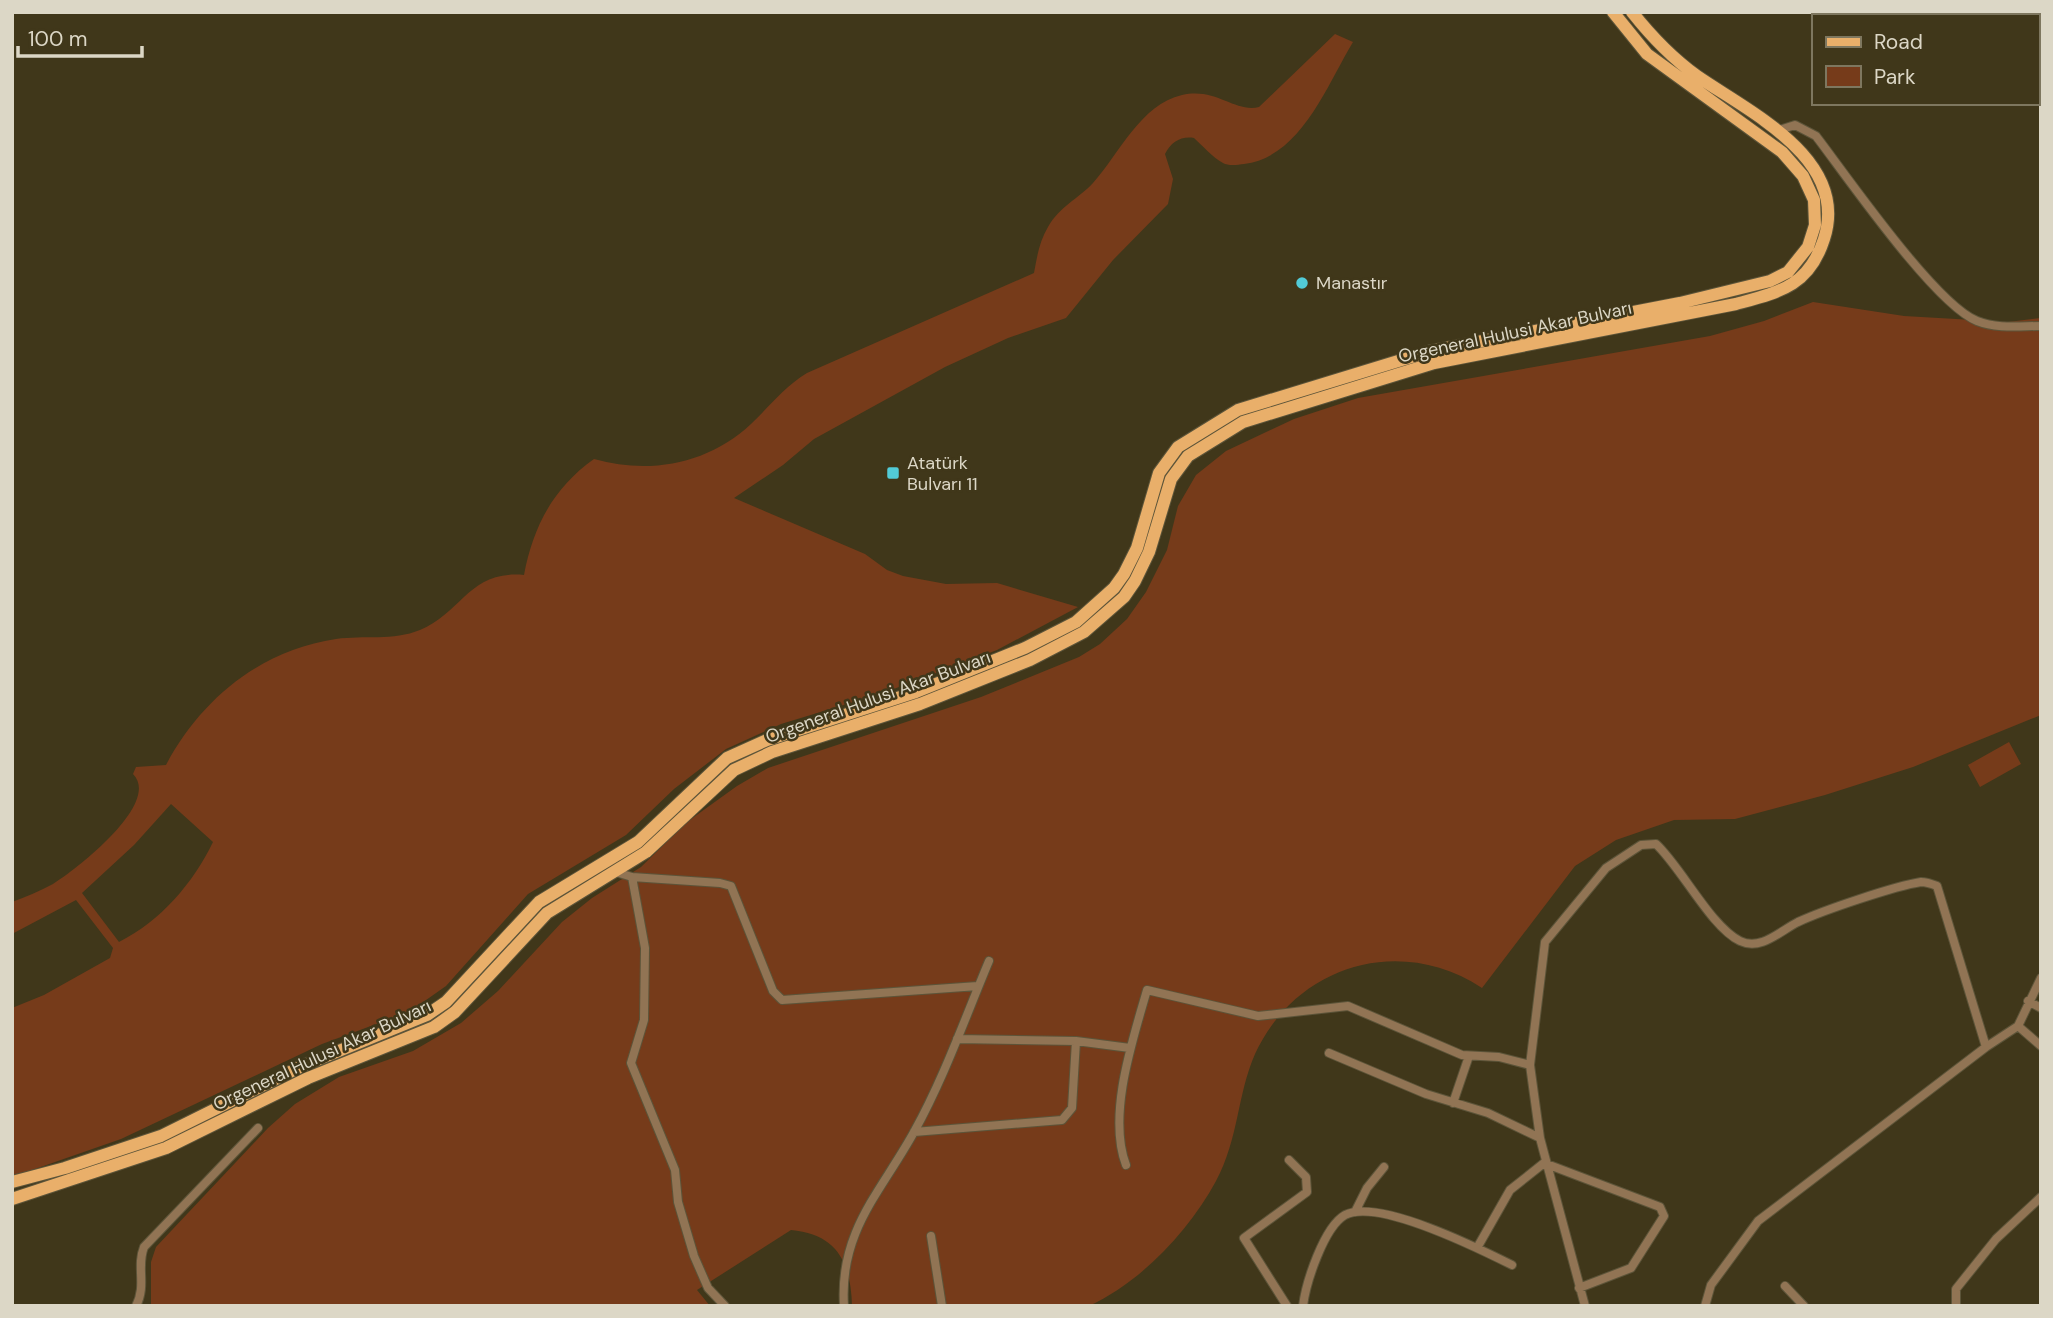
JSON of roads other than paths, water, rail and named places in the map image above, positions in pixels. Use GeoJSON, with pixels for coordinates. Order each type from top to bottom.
{"type":"FeatureCollection","features":[{"type":"Feature","properties":{"kind":"main road","name":"Orgeneral Hulusi Akar Bulvarı"},"geometry":{"type":"LineString","coordinates":[[12,1182],[65,1168],[161,1136],[302,1066],[427,1015],[446,1002],[539,902],[638,842],[727,758],[767,740],[916,692],[1025,648],[1076,622],[1114,588],[1124,574],[1137,548],[1159,473],[1178,447],[1238,410],[1431,351],[1720,294],[1770,281],[1788,272],[1808,247],[1815,225],[1814,200],[1803,176],[1783,152],[1647,54],[1613,12]]}},
{"type":"Feature","properties":{"kind":"main road","name":"Orgeneral Hulusi Akar Bulvarı"},"geometry":{"type":"LineString","coordinates":[[12,1199],[166,1148],[308,1078],[434,1027],[455,1012],[547,913],[646,852],[734,770],[772,752],[920,704],[1030,660],[1084,632],[1124,597],[1135,581],[1149,552],[1171,479],[1188,456],[1243,422],[1434,363],[1736,304],[1775,293],[1796,283],[1811,269],[1820,253],[1828,227],[1827,197],[1814,169],[1791,143],[1776,131],[1696,75],[1657,41],[1632,12]]}},
{"type":"Feature","properties":{"kind":"street"},"geometry":{"type":"LineString","coordinates":[[1776,131],[1795,125],[1816,136],[1906,252],[1964,314],[1997,326],[2041,326]]}},
{"type":"Feature","properties":{"kind":"street"},"geometry":{"type":"LineString","coordinates":[[1585,1306],[1544,1163],[1530,1065],[1545,942],[1606,868],[1641,845],[1656,844],[1702,904],[1737,940],[1751,945],[1763,942],[1799,922],[1881,894],[1924,881],[1937,886],[1986,1047]]}},
{"type":"Feature","properties":{"kind":"street"},"geometry":{"type":"LineString","coordinates":[[616,872],[632,877],[731,886],[773,990],[782,1000],[978,986]]}},
{"type":"Feature","properties":{"kind":"street"},"geometry":{"type":"LineString","coordinates":[[632,877],[645,948],[644,1020],[631,1063],[675,1170],[678,1202],[694,1256],[708,1288],[725,1306]]}},
{"type":"Feature","properties":{"kind":"street"},"geometry":{"type":"LineString","coordinates":[[844,1306],[842,1282],[849,1246],[863,1212],[914,1132],[989,961]]}},
{"type":"Feature","properties":{"kind":"street"},"geometry":{"type":"LineString","coordinates":[[1705,1306],[1711,1285],[1758,1221],[1986,1047],[2018,1026],[2041,978]]}},
{"type":"Feature","properties":{"kind":"street"},"geometry":{"type":"LineString","coordinates":[[1126,1165],[1119,1128],[1130,1048],[1147,990],[1258,1016],[1330,1005],[1348,1006],[1454,1053],[1499,1057],[1530,1065]]}},
{"type":"Feature","properties":{"kind":"street"},"geometry":{"type":"LineString","coordinates":[[2028,1001],[2041,1008]]}},
{"type":"Feature","properties":{"kind":"street"},"geometry":{"type":"LineString","coordinates":[[2018,1026],[2041,1046]]}},
{"type":"Feature","properties":{"kind":"street"},"geometry":{"type":"LineString","coordinates":[[957,1039],[1076,1041],[1130,1048]]}},
{"type":"Feature","properties":{"kind":"street"},"geometry":{"type":"LineString","coordinates":[[914,1132],[1062,1120],[1072,1108],[1076,1041]]}},
{"type":"Feature","properties":{"kind":"street"},"geometry":{"type":"LineString","coordinates":[[1329,1053],[1453,1103],[1488,1113],[1539,1138]]}},
{"type":"Feature","properties":{"kind":"street"},"geometry":{"type":"LineString","coordinates":[[1453,1103],[1469,1056]]}},
{"type":"Feature","properties":{"kind":"street"},"geometry":{"type":"LineString","coordinates":[[136,1306],[143,1287],[139,1269],[144,1247],[258,1128]]}},
{"type":"Feature","properties":{"kind":"street"},"geometry":{"type":"LineString","coordinates":[[1287,1306],[1244,1238],[1307,1192],[1306,1177],[1289,1160]]}},
{"type":"Feature","properties":{"kind":"street"},"geometry":{"type":"LineString","coordinates":[[1477,1248],[1510,1190],[1544,1163]]}},
{"type":"Feature","properties":{"kind":"street"},"geometry":{"type":"LineString","coordinates":[[1544,1163],[1656,1204],[1663,1211],[1664,1216],[1631,1268],[1579,1288]]}},
{"type":"Feature","properties":{"kind":"street"},"geometry":{"type":"LineString","coordinates":[[1355,1212],[1367,1188],[1384,1167]]}},
{"type":"Feature","properties":{"kind":"street"},"geometry":{"type":"LineString","coordinates":[[1956,1306],[1956,1289],[1996,1239],[2041,1197]]}},
{"type":"Feature","properties":{"kind":"street"},"geometry":{"type":"LineString","coordinates":[[1303,1306],[1328,1233],[1342,1217],[1355,1212],[1405,1220],[1477,1248],[1512,1265]]}},
{"type":"Feature","properties":{"kind":"street"},"geometry":{"type":"LineString","coordinates":[[930,1236],[942,1306]]}},
{"type":"Feature","properties":{"kind":"street"},"geometry":{"type":"LineString","coordinates":[[1785,1286],[1804,1306]]}},
{"type":"Feature","properties":{"kind":"place","name":"Manastır"},"geometry":{"type":"Point","coordinates":[1302,283]}},
{"type":"Feature","properties":{"kind":"place","name":"Atatürk Bulvarı 11"},"geometry":{"type":"Point","coordinates":[893,473]}}]}
